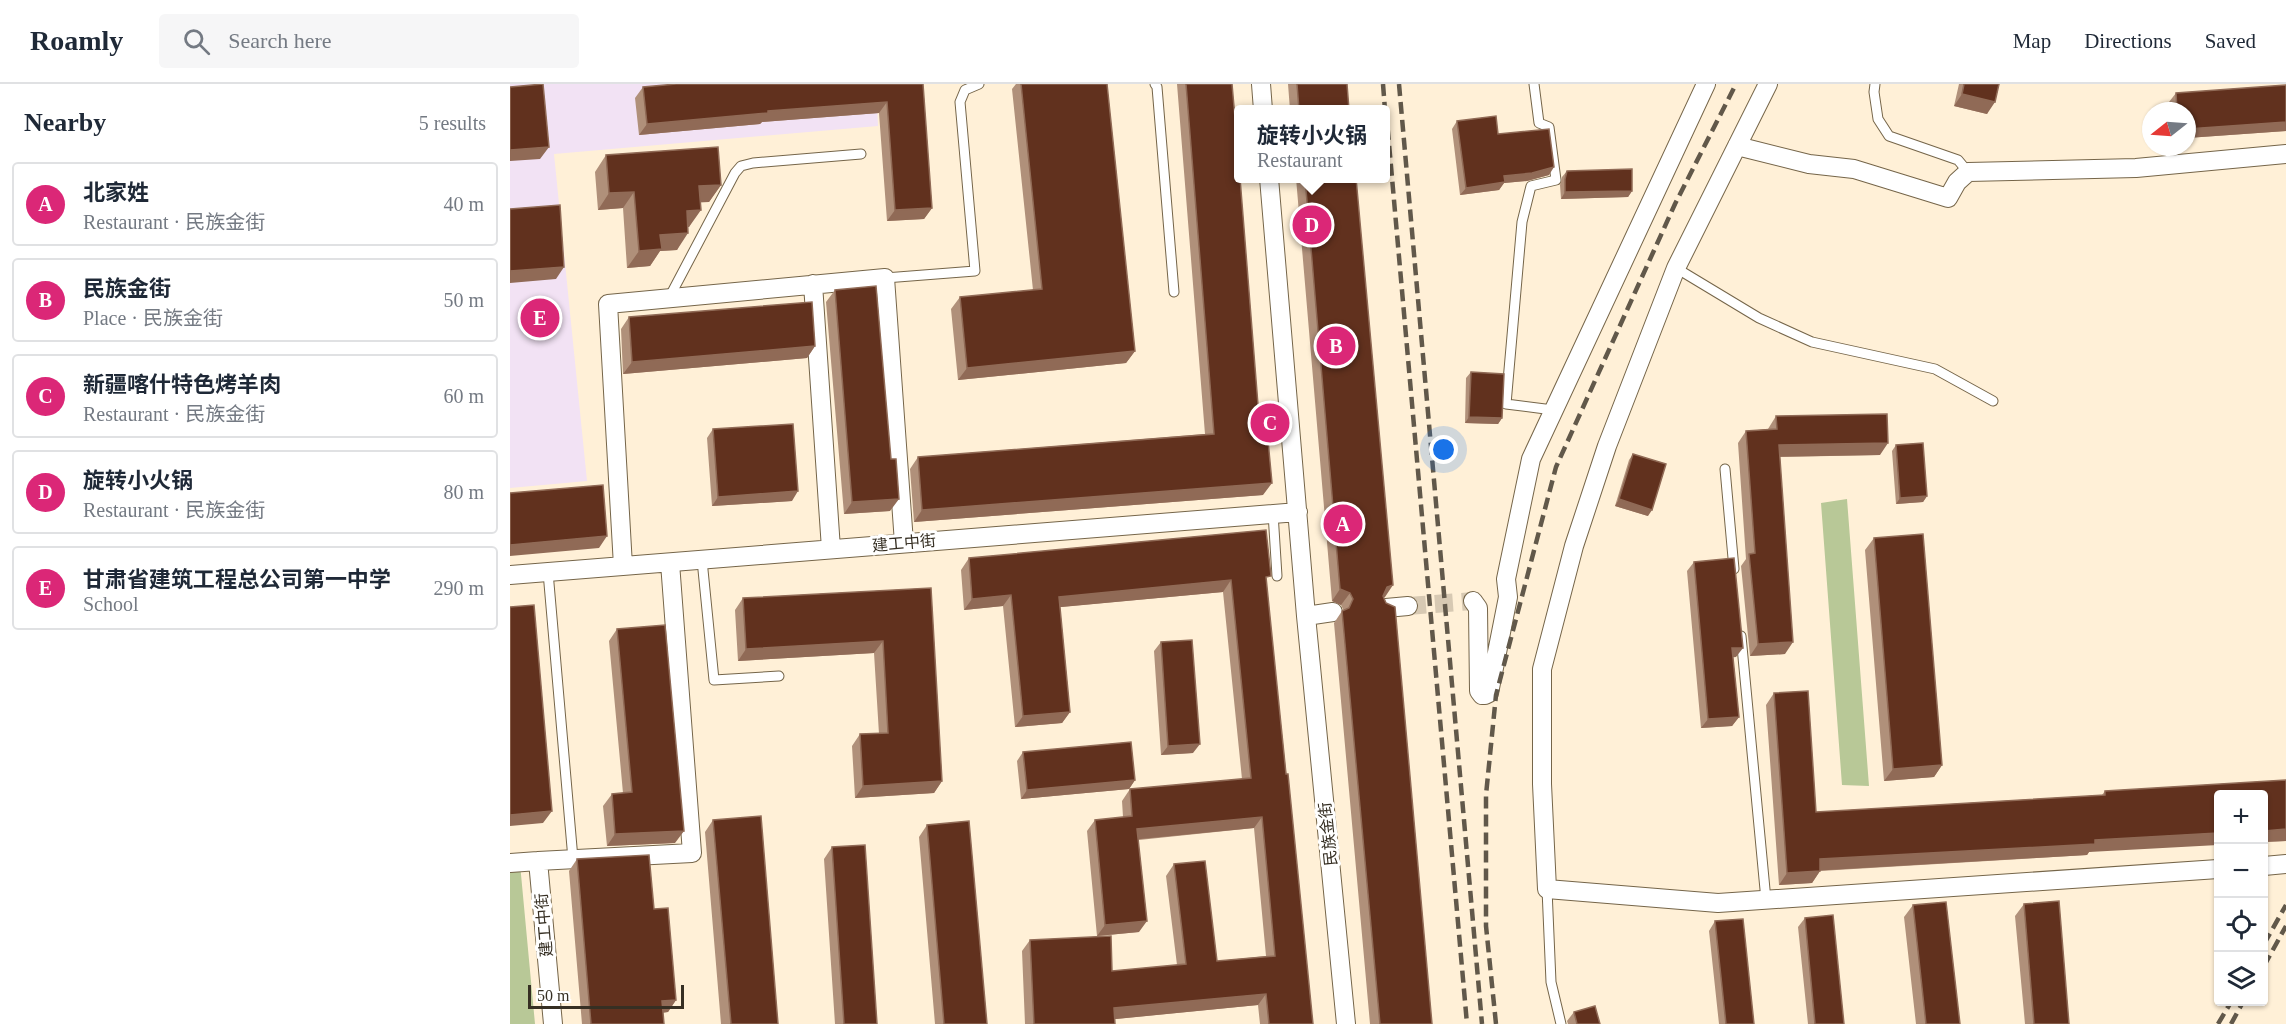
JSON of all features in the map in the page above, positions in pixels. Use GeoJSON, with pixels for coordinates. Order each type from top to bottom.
{"type":"FeatureCollection","features":[{"type":"Feature","properties":{"kind":"street"},"geometry":{"type":"LineString","coordinates":[[1261,84],[1263,105]]}},
{"type":"Feature","properties":{"kind":"street"},"geometry":{"type":"LineString","coordinates":[[1473,601],[1478,608],[1479,691],[1485,695],[1489,693],[1508,597],[1506,579],[1531,459],[1706,84]]}},
{"type":"Feature","properties":{"kind":"street"},"geometry":{"type":"LineString","coordinates":[[1768,84],[1676,268],[1607,446],[1581,524],[1542,669],[1542,784],[1547,890],[1718,903],[2214,869]]}},
{"type":"Feature","properties":{"kind":"street"},"geometry":{"type":"LineString","coordinates":[[1737,146],[1809,164],[1854,169],[1948,198],[1957,182],[1968,172],[2136,168],[2286,154]]}},
{"type":"Feature","properties":{"kind":"street","name":"民族金街"},"geometry":{"type":"LineString","coordinates":[[1269,183],[1306,615],[1346,1024]]}},
{"type":"Feature","properties":{"kind":"street"},"geometry":{"type":"LineString","coordinates":[[623,566],[608,304],[885,278],[904,543]]}},
{"type":"Feature","properties":{"kind":"street"},"geometry":{"type":"LineString","coordinates":[[813,284],[831,549]]}},
{"type":"Feature","properties":{"kind":"street","name":"建工中街"},"geometry":{"type":"LineString","coordinates":[[510,575],[1298,512]]}},
{"type":"Feature","properties":{"kind":"street"},"geometry":{"type":"LineString","coordinates":[[510,863],[692,853],[670,562]]}},
{"type":"Feature","properties":{"kind":"street"},"geometry":{"type":"LineString","coordinates":[[1386,608],[1408,606]]}},
{"type":"Feature","properties":{"kind":"street"},"geometry":{"type":"LineString","coordinates":[[1306,615],[1333,612]]}},
{"type":"Feature","properties":{"kind":"street","name":"建工中街"},"geometry":{"type":"LineString","coordinates":[[538,861],[553,1024]]}},
{"type":"Feature","properties":{"kind":"street"},"geometry":{"type":"LineString","coordinates":[[2268,866],[2286,864]]}},
{"type":"Feature","properties":{"kind":"lane"},"geometry":{"type":"LineString","coordinates":[[885,278],[975,271],[960,102],[965,90],[979,84]]}},
{"type":"Feature","properties":{"kind":"lane"},"geometry":{"type":"LineString","coordinates":[[1155,84],[1174,292]]}},
{"type":"Feature","properties":{"kind":"lane"},"geometry":{"type":"LineString","coordinates":[[1534,84],[1539,123],[1549,127],[1556,180],[1531,186],[1522,222],[1506,404],[1553,410]]}},
{"type":"Feature","properties":{"kind":"lane"},"geometry":{"type":"LineString","coordinates":[[1875,84],[1878,119],[1889,136],[1958,160],[1968,172]]}},
{"type":"Feature","properties":{"kind":"lane"},"geometry":{"type":"LineString","coordinates":[[669,298],[735,173],[741,166],[861,154]]}},
{"type":"Feature","properties":{"kind":"lane"},"geometry":{"type":"LineString","coordinates":[[1676,268],[1759,318],[1812,342],[1935,369],[1993,401]]}},
{"type":"Feature","properties":{"kind":"lane"},"geometry":{"type":"LineString","coordinates":[[1725,469],[1735,574]]}},
{"type":"Feature","properties":{"kind":"lane"},"geometry":{"type":"LineString","coordinates":[[1273,513],[1277,576]]}},
{"type":"Feature","properties":{"kind":"lane"},"geometry":{"type":"LineString","coordinates":[[702,560],[714,680],[779,676]]}},
{"type":"Feature","properties":{"kind":"lane"},"geometry":{"type":"LineString","coordinates":[[548,572],[573,859]]}},
{"type":"Feature","properties":{"kind":"lane"},"geometry":{"type":"LineString","coordinates":[[1739,621],[1766,900]]}},
{"type":"Feature","properties":{"kind":"lane"},"geometry":{"type":"LineString","coordinates":[[1547,890],[1551,982],[1561,1024]]}},
{"type":"Feature","properties":{"kind":"shaded area"},"geometry":{"type":"Polygon","coordinates":[[[510,84],[876,84],[878,126],[554,154],[587,481],[510,488],[510,84]]]}},
{"type":"Feature","properties":{"kind":"green space"},"geometry":{"type":"Polygon","coordinates":[[[1847,499],[1869,786],[1842,785],[1821,503],[1847,499]]]}},
{"type":"Feature","properties":{"kind":"green space"},"geometry":{"type":"Polygon","coordinates":[[[510,853],[519,853],[535,1024],[510,1024],[510,853]]]}},
{"type":"Feature","properties":{"kind":"building"},"geometry":{"type":"Polygon","coordinates":[[[543,84],[549,147],[510,150],[510,87],[543,84]]]}},
{"type":"Feature","properties":{"kind":"building"},"geometry":{"type":"Polygon","coordinates":[[[676,84],[923,84],[932,208],[895,210],[887,102],[768,111],[768,113],[647,124],[643,87],[676,84]]]}},
{"type":"Feature","properties":{"kind":"building"},"geometry":{"type":"Polygon","coordinates":[[[1021,84],[1107,84],[1135,351],[967,368],[960,297],[1042,289],[1021,84]]]}},
{"type":"Feature","properties":{"kind":"building"},"geometry":{"type":"Polygon","coordinates":[[[1186,84],[1232,84],[1234,183],[1240,183],[1260,430],[1267,430],[1272,483],[922,510],[918,457],[1214,434],[1186,84]]]}},
{"type":"Feature","properties":{"kind":"building"},"geometry":{"type":"Polygon","coordinates":[[[1297,84],[1347,84],[1349,105],[1299,105],[1297,84]]]}},
{"type":"Feature","properties":{"kind":"building"},"geometry":{"type":"Polygon","coordinates":[[[1964,84],[1999,84],[1995,102],[1962,94],[1964,84]]]}},
{"type":"Feature","properties":{"kind":"building"},"geometry":{"type":"Polygon","coordinates":[[[2286,85],[2286,122],[2196,128],[2196,102],[2176,102],[2176,93],[2286,85]]]}},
{"type":"Feature","properties":{"kind":"building"},"geometry":{"type":"Polygon","coordinates":[[[1496,116],[1498,134],[1549,129],[1554,167],[1532,173],[1504,176],[1505,182],[1466,188],[1457,121],[1496,116]]]}},
{"type":"Feature","properties":{"kind":"building"},"geometry":{"type":"Polygon","coordinates":[[[718,147],[721,185],[699,186],[701,210],[687,211],[688,233],[660,235],[662,249],[639,251],[634,192],[609,193],[606,155],[718,147]]]}},
{"type":"Feature","properties":{"kind":"building"},"geometry":{"type":"Polygon","coordinates":[[[1632,169],[1632,191],[1565,192],[1567,171],[1632,169]]]}},
{"type":"Feature","properties":{"kind":"building"},"geometry":{"type":"Polygon","coordinates":[[[1305,183],[1356,183],[1393,585],[1387,587],[1383,596],[1386,603],[1395,607],[1432,1024],[1380,1024],[1342,611],[1349,608],[1353,599],[1350,593],[1340,589],[1305,183]]]}},
{"type":"Feature","properties":{"kind":"building"},"geometry":{"type":"Polygon","coordinates":[[[560,205],[564,267],[510,271],[510,209],[560,205]]]}},
{"type":"Feature","properties":{"kind":"building"},"geometry":{"type":"Polygon","coordinates":[[[876,286],[891,459],[896,459],[899,499],[852,502],[835,290],[876,286]]]}},
{"type":"Feature","properties":{"kind":"building"},"geometry":{"type":"Polygon","coordinates":[[[812,302],[815,346],[632,362],[629,317],[812,302]]]}},
{"type":"Feature","properties":{"kind":"building"},"geometry":{"type":"Polygon","coordinates":[[[1471,372],[1504,374],[1502,418],[1469,417],[1471,372]]]}},
{"type":"Feature","properties":{"kind":"building"},"geometry":{"type":"Polygon","coordinates":[[[1887,414],[1888,443],[1779,445],[1793,642],[1758,644],[1749,554],[1755,553],[1746,431],[1777,429],[1776,416],[1887,414]]]}},
{"type":"Feature","properties":{"kind":"building"},"geometry":{"type":"Polygon","coordinates":[[[793,424],[798,491],[718,497],[713,429],[793,424]]]}},
{"type":"Feature","properties":{"kind":"building"},"geometry":{"type":"Polygon","coordinates":[[[1923,443],[1927,496],[1900,498],[1896,445],[1923,443]]]}},
{"type":"Feature","properties":{"kind":"building"},"geometry":{"type":"Polygon","coordinates":[[[1633,454],[1666,464],[1652,510],[1619,499],[1633,454]]]}},
{"type":"Feature","properties":{"kind":"building"},"geometry":{"type":"Polygon","coordinates":[[[603,485],[607,536],[510,545],[510,493],[603,485]]]}},
{"type":"Feature","properties":{"kind":"building"},"geometry":{"type":"Polygon","coordinates":[[[1266,530],[1271,576],[1266,577],[1313,1024],[1269,1024],[1266,994],[1114,1008],[1115,1024],[1034,1024],[1030,940],[1111,936],[1112,971],[1186,964],[1174,864],[1205,861],[1217,961],[1275,956],[1262,817],[1137,829],[1147,921],[1105,925],[1095,820],[1132,816],[1130,789],[1251,778],[1231,580],[1059,597],[1070,712],[1023,716],[1011,595],[972,599],[969,558],[1266,530]]]}},
{"type":"Feature","properties":{"kind":"building"},"geometry":{"type":"Polygon","coordinates":[[[1923,534],[1942,765],[1893,769],[1874,538],[1923,534]]]}},
{"type":"Feature","properties":{"kind":"building"},"geometry":{"type":"Polygon","coordinates":[[[1734,558],[1743,648],[1732,648],[1739,717],[1708,719],[1694,562],[1734,558]]]}},
{"type":"Feature","properties":{"kind":"building"},"geometry":{"type":"Polygon","coordinates":[[[931,588],[942,781],[863,786],[860,734],[888,733],[883,641],[746,649],[743,598],[931,588]]]}},
{"type":"Feature","properties":{"kind":"building"},"geometry":{"type":"Polygon","coordinates":[[[534,605],[552,811],[510,815],[510,607],[534,605]]]}},
{"type":"Feature","properties":{"kind":"building"},"geometry":{"type":"Polygon","coordinates":[[[665,625],[684,831],[615,834],[612,794],[632,792],[617,629],[665,625]]]}},
{"type":"Feature","properties":{"kind":"building"},"geometry":{"type":"Polygon","coordinates":[[[1192,640],[1200,744],[1168,746],[1161,642],[1192,640]]]}},
{"type":"Feature","properties":{"kind":"building"},"geometry":{"type":"Polygon","coordinates":[[[1808,691],[1816,812],[2105,795],[2105,791],[2286,780],[2286,829],[2268,831],[2268,790],[2214,790],[2214,833],[2095,840],[2095,844],[1820,859],[1820,871],[1787,873],[1774,693],[1808,691]]]}},
{"type":"Feature","properties":{"kind":"building"},"geometry":{"type":"Polygon","coordinates":[[[1131,742],[1135,780],[1027,790],[1023,752],[1131,742]]]}},
{"type":"Feature","properties":{"kind":"building"},"geometry":{"type":"Polygon","coordinates":[[[761,816],[778,1024],[731,1024],[713,820],[761,816]]]}},
{"type":"Feature","properties":{"kind":"building"},"geometry":{"type":"Polygon","coordinates":[[[969,821],[987,1024],[944,1024],[927,825],[969,821]]]}},
{"type":"Feature","properties":{"kind":"building"},"geometry":{"type":"Polygon","coordinates":[[[865,845],[877,1024],[844,1024],[832,847],[865,845]]]}},
{"type":"Feature","properties":{"kind":"building"},"geometry":{"type":"Polygon","coordinates":[[[649,855],[654,909],[668,908],[676,1000],[662,1001],[664,1024],[591,1024],[577,859],[649,855]]]}},
{"type":"Feature","properties":{"kind":"building"},"geometry":{"type":"Polygon","coordinates":[[[2059,901],[2069,1024],[2034,1024],[2024,904],[2059,901]]]}},
{"type":"Feature","properties":{"kind":"building"},"geometry":{"type":"Polygon","coordinates":[[[1946,902],[1960,1024],[1926,1024],[1913,905],[1946,902]]]}},
{"type":"Feature","properties":{"kind":"building"},"geometry":{"type":"Polygon","coordinates":[[[1833,915],[1844,1024],[1815,1024],[1805,918],[1833,915]]]}},
{"type":"Feature","properties":{"kind":"building"},"geometry":{"type":"Polygon","coordinates":[[[1743,919],[1754,1024],[1726,1024],[1715,921],[1743,919]]]}},
{"type":"Feature","properties":{"kind":"building"},"geometry":{"type":"Polygon","coordinates":[[[1595,1006],[1600,1024],[1577,1024],[1574,1012],[1595,1006]]]}},
{"type":"Feature","properties":{"kind":"tunnel"},"geometry":{"type":"LineString","coordinates":[[1408,606],[1473,601]]}},
{"type":"Feature","properties":{"kind":"railway"},"geometry":{"type":"LineString","coordinates":[[1383,84],[1385,105]]}},
{"type":"Feature","properties":{"kind":"railway"},"geometry":{"type":"LineString","coordinates":[[1399,84],[1482,1024]]}},
{"type":"Feature","properties":{"kind":"railway"},"geometry":{"type":"LineString","coordinates":[[1496,1024],[1486,926],[1486,795],[1496,695],[1556,467],[1675,204],[1736,84]]}},
{"type":"Feature","properties":{"kind":"railway"},"geometry":{"type":"LineString","coordinates":[[1390,155],[1467,1024]]}},
{"type":"Feature","properties":{"kind":"railway"},"geometry":{"type":"LineString","coordinates":[[2268,937],[2286,905]]}},
{"type":"Feature","properties":{"kind":"railway"},"geometry":{"type":"LineString","coordinates":[[2268,959],[2286,926]]}},
{"type":"Feature","properties":{"kind":"railway"},"geometry":{"type":"LineString","coordinates":[[2218,1024],[2229,1006]]}},
{"type":"Feature","properties":{"kind":"railway"},"geometry":{"type":"LineString","coordinates":[[2231,1024],[2241,1006]]}},
{"type":"Feature","properties":{"kind":"place","name":"旋转小火锅"},"geometry":{"type":"Point","coordinates":[1312,225]}},
{"type":"Feature","properties":{"kind":"place","name":"甘肃省建筑工程总公司第一中学"},"geometry":{"type":"Point","coordinates":[540,318]}},
{"type":"Feature","properties":{"kind":"place","name":"民族金街"},"geometry":{"type":"Point","coordinates":[1336,346]}},
{"type":"Feature","properties":{"kind":"place","name":"新疆喀什特色烤羊肉"},"geometry":{"type":"Point","coordinates":[1270,423]}},
{"type":"Feature","properties":{"kind":"place","name":"北家姓"},"geometry":{"type":"Point","coordinates":[1343,524]}}]}
